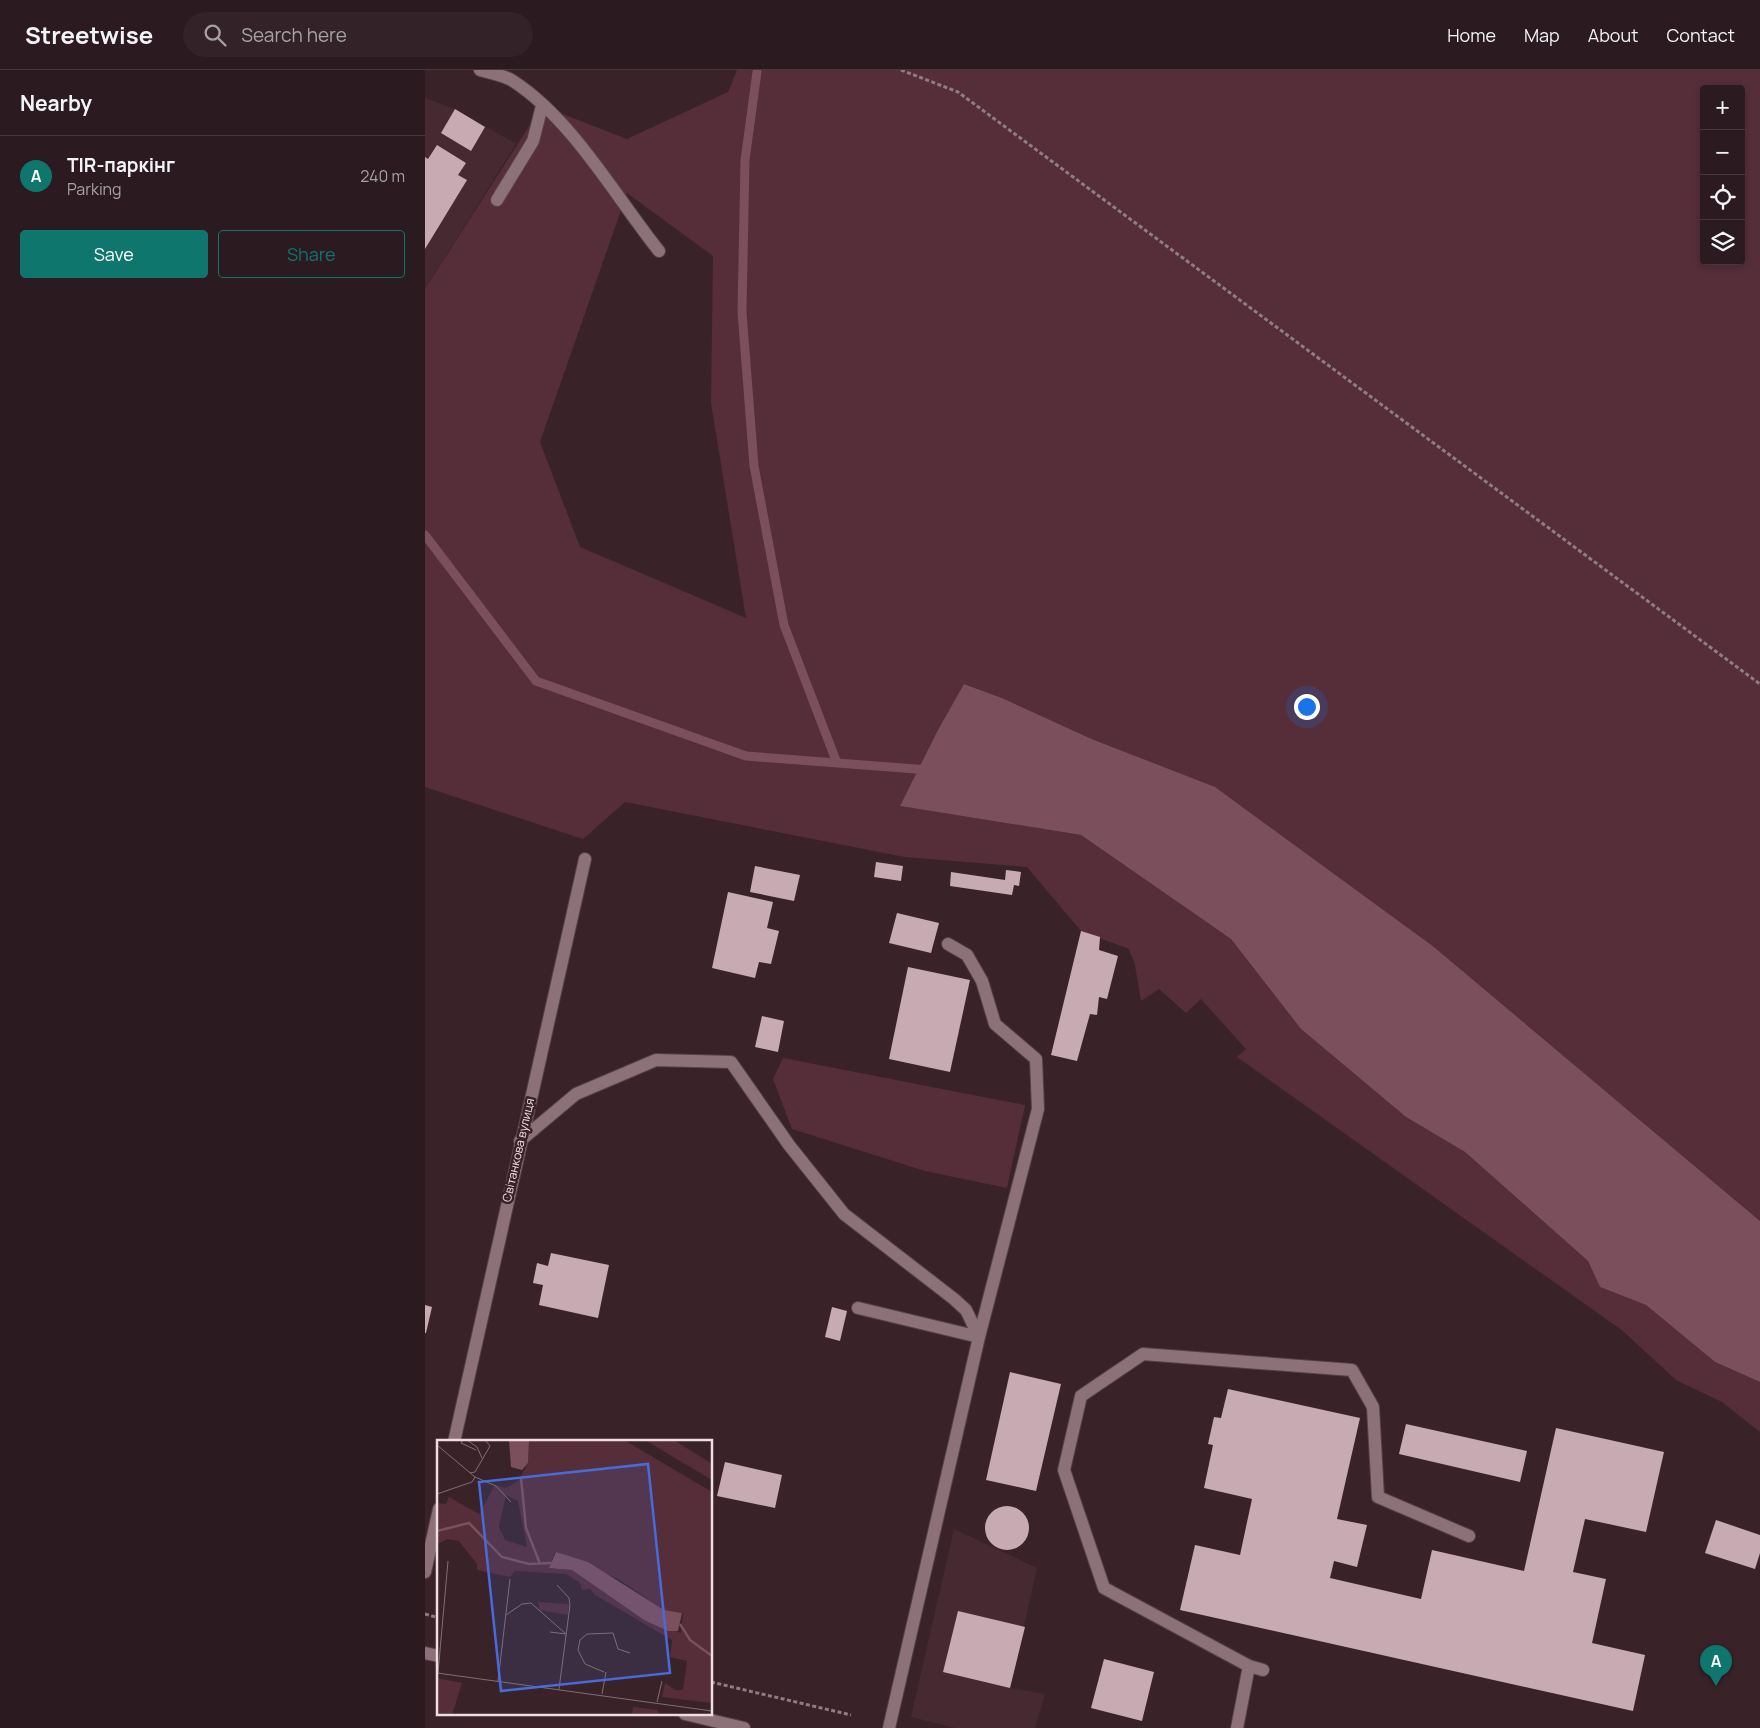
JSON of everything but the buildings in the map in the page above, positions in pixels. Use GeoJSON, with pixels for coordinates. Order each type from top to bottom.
{"type":"FeatureCollection","features":[{"type":"Feature","properties":{"kind":"street"},"geometry":{"type":"LineString","coordinates":[[480,70],[512,80],[542,106],[594,162],[634,220],[659,251]]}},
{"type":"Feature","properties":{"kind":"street"},"geometry":{"type":"LineString","coordinates":[[497,200],[533,141],[542,106]]}},
{"type":"Feature","properties":{"kind":"street","name":"Світанкова вулиця"},"geometry":{"type":"LineString","coordinates":[[453,1440],[585,859]]}},
{"type":"Feature","properties":{"kind":"street"},"geometry":{"type":"LineString","coordinates":[[889,1728],[979,1337],[1038,1108],[1036,1059],[995,1024],[982,981],[967,955],[947,944]]}},
{"type":"Feature","properties":{"kind":"street"},"geometry":{"type":"LineString","coordinates":[[520,1140],[576,1094],[656,1060],[731,1062],[789,1146],[844,1214],[954,1299],[966,1310],[979,1337]]}},
{"type":"Feature","properties":{"kind":"street"},"geometry":{"type":"LineString","coordinates":[[858,1308],[979,1337]]}},
{"type":"Feature","properties":{"kind":"street"},"geometry":{"type":"LineString","coordinates":[[1263,1670],[1249,1666],[1105,1588],[1064,1470],[1081,1396],[1143,1354],[1352,1370],[1373,1407],[1378,1498],[1469,1536]]}},
{"type":"Feature","properties":{"kind":"street"},"geometry":{"type":"LineString","coordinates":[[425,1572],[437,1518]]}},
{"type":"Feature","properties":{"kind":"street"},"geometry":{"type":"LineString","coordinates":[[1237,1728],[1249,1666]]}},
{"type":"Feature","properties":{"kind":"street"},"geometry":{"type":"LineString","coordinates":[[693,1716],[744,1728]]}},
{"type":"Feature","properties":{"kind":"path"},"geometry":{"type":"LineString","coordinates":[[901,70],[958,92],[1760,684]]}},
{"type":"Feature","properties":{"kind":"path"},"geometry":{"type":"LineString","coordinates":[[713,1682],[851,1715]]}},
{"type":"Feature","properties":{"kind":"shaded area"},"geometry":{"type":"Polygon","coordinates":[[[737,70],[1760,70],[1760,1221],[1434,947],[1094,740],[1002,698],[965,684],[900,806],[1081,835],[1231,939],[1301,1029],[1406,1117],[1465,1152],[1588,1261],[1600,1287],[1646,1305],[1715,1362],[1760,1382],[1760,1432],[1722,1402],[1676,1380],[1623,1331],[1237,1057],[1246,1049],[1201,999],[1186,1013],[1159,989],[1141,1001],[1135,965],[1129,949],[1081,931],[1027,867],[905,857],[625,802],[583,839],[425,787],[425,289],[542,106],[627,139],[728,92],[737,70]],[[627,193],[540,442],[580,547],[746,618],[711,403],[713,256],[627,193]]]}},
{"type":"Feature","properties":{"kind":"shaded area"},"geometry":{"type":"Polygon","coordinates":[[[425,98],[455,109],[516,144],[425,289],[425,98]]]}},
{"type":"Feature","properties":{"kind":"shaded area"},"geometry":{"type":"Polygon","coordinates":[[[964,684],[1002,698],[1094,740],[1215,787],[1434,947],[1760,1221],[1760,1382],[1715,1362],[1646,1305],[1600,1287],[1588,1261],[1465,1152],[1406,1117],[1301,1029],[1231,939],[1081,835],[900,806],[938,730],[964,684]]]}},
{"type":"Feature","properties":{"kind":"shaded area"},"geometry":{"type":"Polygon","coordinates":[[[783,1058],[1025,1105],[1007,1188],[925,1171],[792,1129],[773,1079],[783,1058]]]}},
{"type":"Feature","properties":{"kind":"shaded area"},"geometry":{"type":"Polygon","coordinates":[[[954,1529],[1037,1568],[1010,1688],[1045,1694],[1035,1728],[955,1728],[911,1717],[954,1529]]]}},
{"type":"Feature","properties":{"kind":"waterway"},"geometry":{"type":"LineString","coordinates":[[757,72],[745,160],[742,312],[754,466],[784,625],[837,763]]}},
{"type":"Feature","properties":{"kind":"waterway"},"geometry":{"type":"LineString","coordinates":[[425,535],[536,681],[746,756],[929,770]]}},
{"type":"Feature","properties":{"kind":"place","name":"TIR-паркінг"},"geometry":{"type":"Point","coordinates":[1716,1686]}}]}
